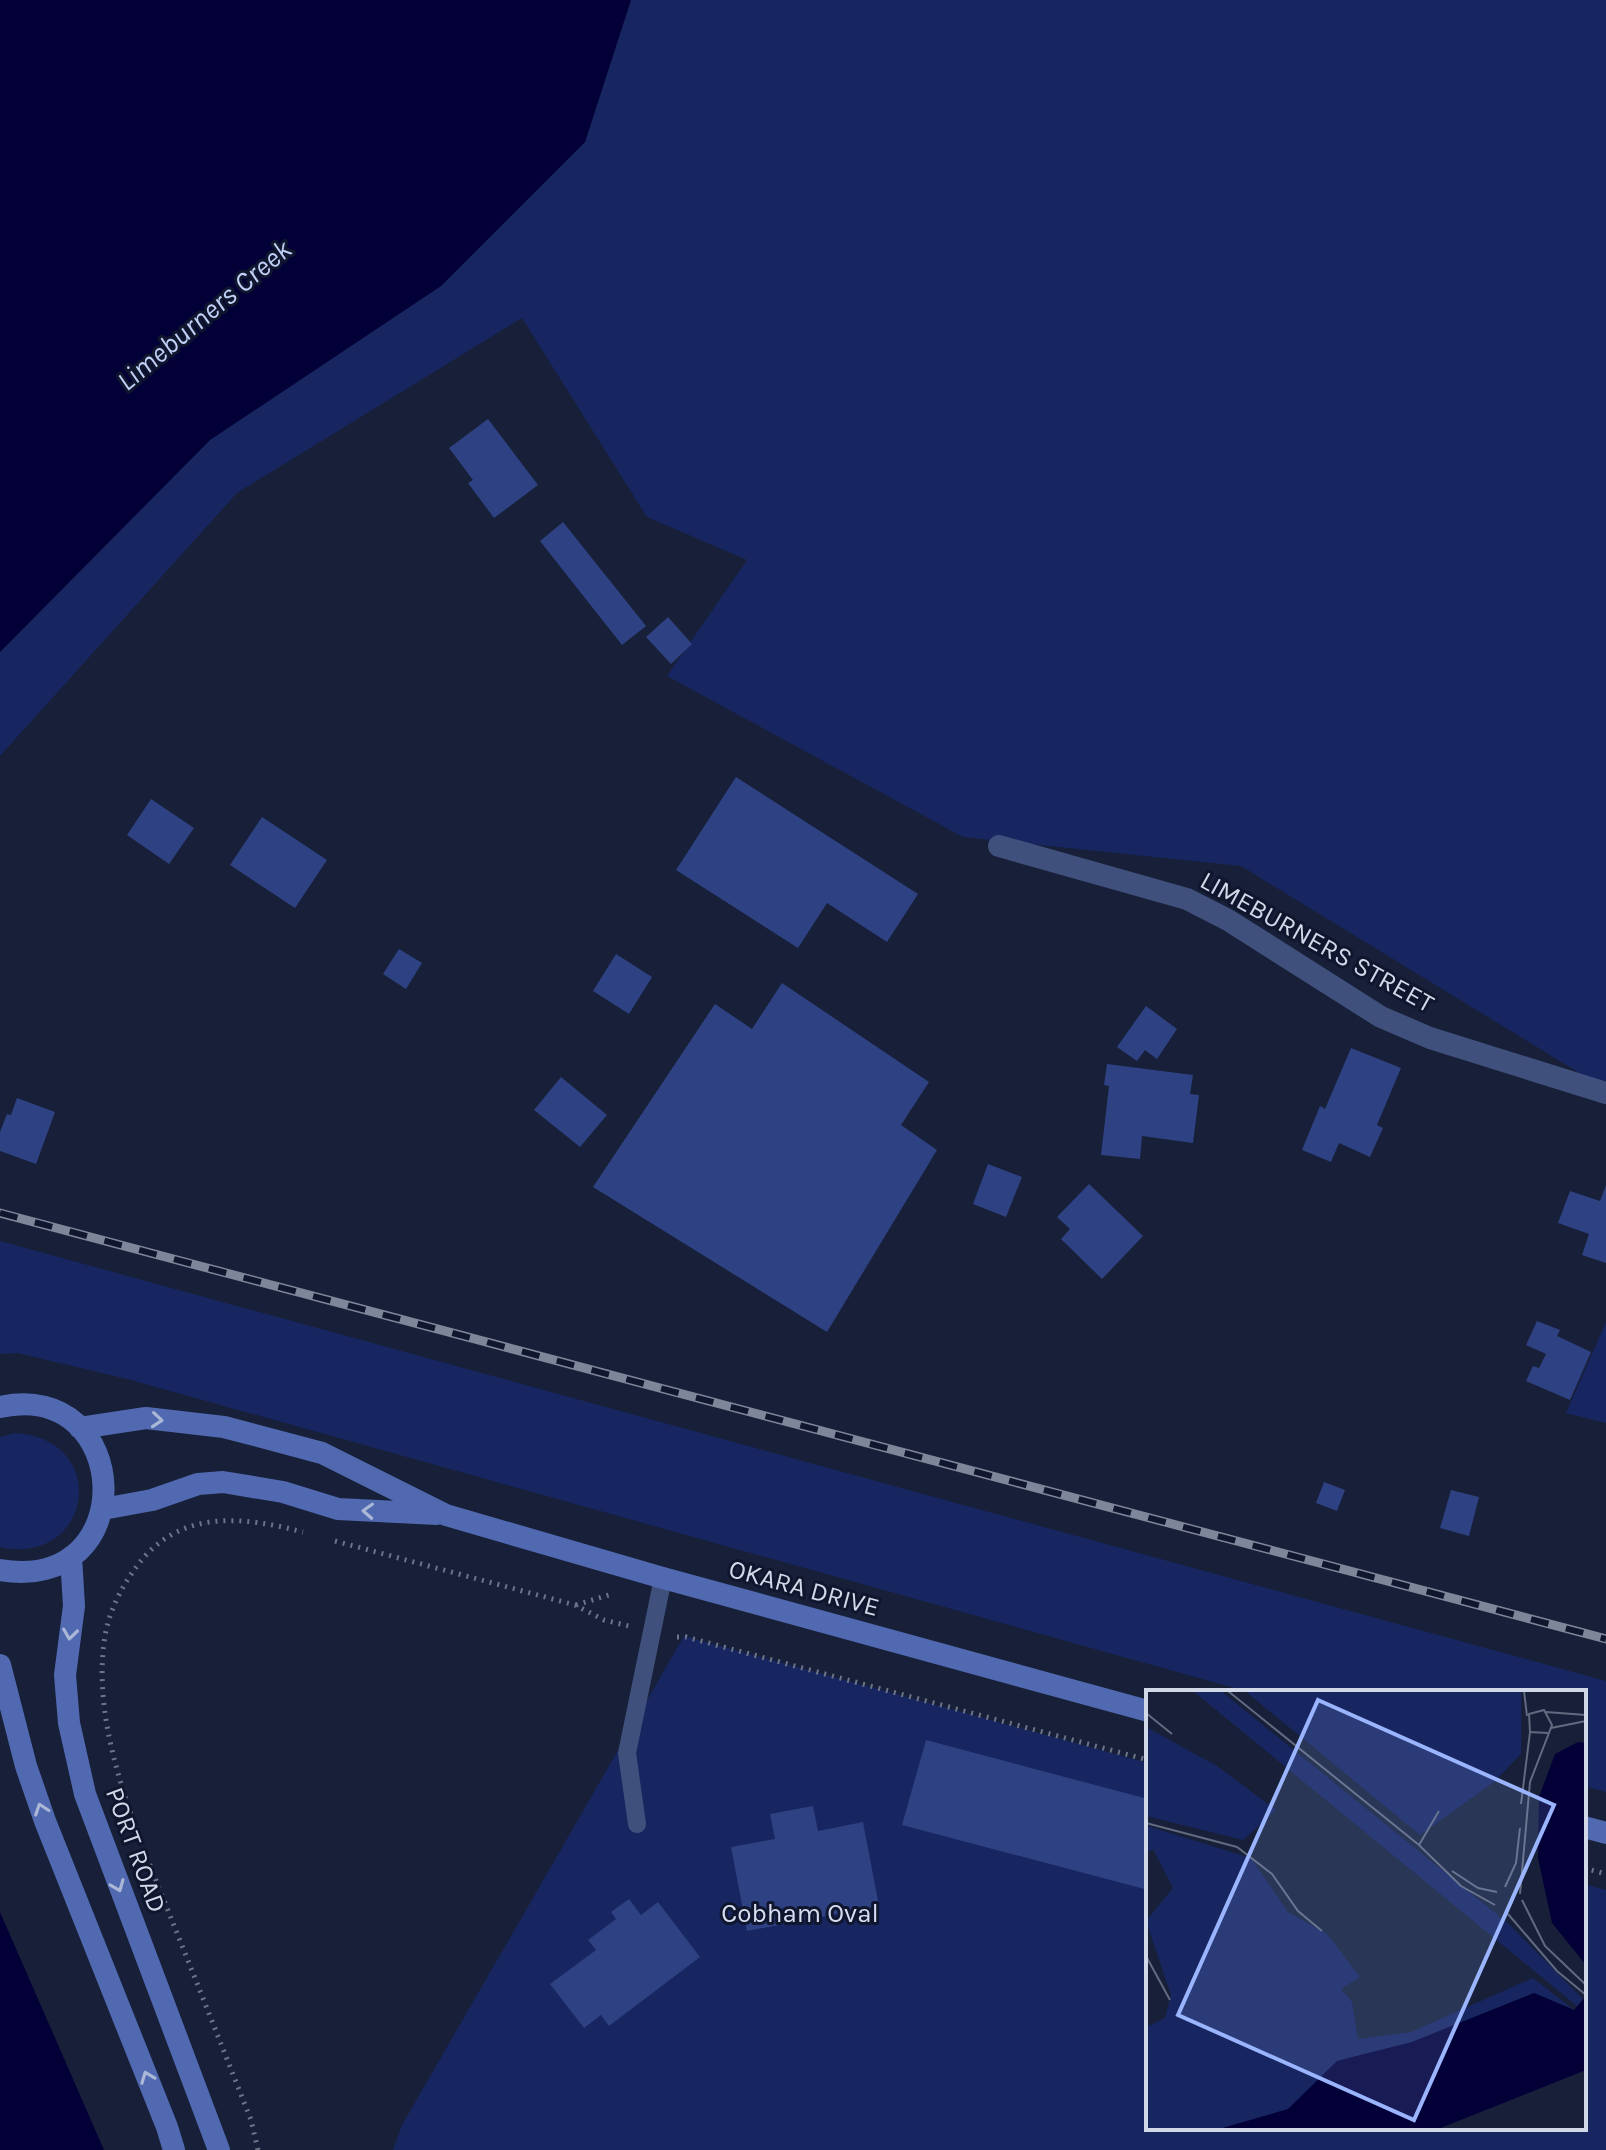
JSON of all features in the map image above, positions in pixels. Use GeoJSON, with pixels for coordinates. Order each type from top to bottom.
{"type":"FeatureCollection","features":[{"type":"Feature","properties":{"kind":"main road"},"geometry":{"type":"LineString","coordinates":[[0,1407],[23,1404],[63,1415],[80,1428],[93,1445],[102,1465],[106,1488],[96,1527],[71,1557],[47,1569],[20,1573],[0,1570]]}},
{"type":"Feature","properties":{"kind":"main road","name":"OKARA DRIVE"},"geometry":{"type":"LineString","coordinates":[[80,1428],[146,1418],[224,1427],[322,1453],[446,1515],[1146,1710]]}},
{"type":"Feature","properties":{"kind":"main road","name":"OKARA DRIVE"},"geometry":{"type":"LineString","coordinates":[[103,1509],[152,1500],[198,1484],[223,1482],[283,1492],[338,1509],[446,1515]]}},
{"type":"Feature","properties":{"kind":"main road","name":"PORT ROAD"},"geometry":{"type":"LineString","coordinates":[[71,1557],[74,1606],[65,1675],[69,1723],[85,1794],[219,2150]]}},
{"type":"Feature","properties":{"kind":"main road"},"geometry":{"type":"LineString","coordinates":[[0,1665],[26,1766],[45,1821],[174,2150]]}},
{"type":"Feature","properties":{"kind":"main road"},"geometry":{"type":"LineString","coordinates":[[1586,1828],[1606,1833]]}},
{"type":"Feature","properties":{"kind":"street","name":"LIMEBURNERS STREET"},"geometry":{"type":"LineString","coordinates":[[999,846],[1187,899],[1228,920],[1381,1017],[1430,1038],[1606,1093]]}},
{"type":"Feature","properties":{"kind":"lane"},"geometry":{"type":"LineString","coordinates":[[637,1824],[627,1753],[663,1578]]}},
{"type":"Feature","properties":{"kind":"path"},"geometry":{"type":"LineString","coordinates":[[258,2150],[251,2120],[118,1778],[103,1695],[104,1641],[122,1587],[150,1549],[178,1530],[210,1522],[242,1519],[312,1535]]}},
{"type":"Feature","properties":{"kind":"path"},"geometry":{"type":"LineString","coordinates":[[328,1539],[575,1605],[604,1620],[674,1637],[686,1637],[1146,1759]]}},
{"type":"Feature","properties":{"kind":"path"},"geometry":{"type":"LineString","coordinates":[[1586,1869],[1606,1874]]}},
{"type":"Feature","properties":{"kind":"green space"},"geometry":{"type":"Polygon","coordinates":[[[631,0],[1606,0],[1606,1081],[1591,1080],[1241,866],[963,837],[667,676],[747,560],[647,517],[522,318],[237,493],[0,756],[0,652],[210,440],[441,286],[585,142],[631,0]]]}},
{"type":"Feature","properties":{"kind":"green space"},"geometry":{"type":"Polygon","coordinates":[[[0,1241],[1606,1681],[1606,1792],[1586,1787],[1586,1690],[1242,1690],[131,1380],[18,1353],[0,1354],[0,1241]]]}},
{"type":"Feature","properties":{"kind":"green space"},"geometry":{"type":"Polygon","coordinates":[[[1606,1322],[1606,1423],[1566,1413],[1606,1322]]]}},
{"type":"Feature","properties":{"kind":"green space"},"geometry":{"type":"Polygon","coordinates":[[[15,1433],[46,1440],[67,1456],[77,1477],[78,1500],[71,1521],[55,1538],[31,1548],[0,1547],[0,1437],[15,1433]]]}},
{"type":"Feature","properties":{"kind":"green space","name":"Cobham Oval"},"geometry":{"type":"Polygon","coordinates":[[[684,1636],[1146,1762],[1146,2130],[1586,2130],[1586,1885],[1606,1890],[1606,2150],[393,2150],[402,2125],[684,1636]]]}},
{"type":"Feature","properties":{"kind":"water","name":"Limeburners Creek"},"geometry":{"type":"Polygon","coordinates":[[[0,0],[631,0],[585,142],[441,286],[210,440],[0,652],[0,0]]]}},
{"type":"Feature","properties":{"kind":"water"},"geometry":{"type":"Polygon","coordinates":[[[0,1912],[104,2150],[0,2150],[0,1912]]]}},
{"type":"Feature","properties":{"kind":"building"},"geometry":{"type":"Polygon","coordinates":[[[488,419],[538,485],[494,518],[468,483],[473,480],[449,448],[488,419]]]}},
{"type":"Feature","properties":{"kind":"building"},"geometry":{"type":"Polygon","coordinates":[[[563,522],[646,626],[622,645],[540,541],[563,522]]]}},
{"type":"Feature","properties":{"kind":"building"},"geometry":{"type":"Polygon","coordinates":[[[668,617],[692,644],[671,664],[646,637],[668,617]]]}},
{"type":"Feature","properties":{"kind":"building"},"geometry":{"type":"Polygon","coordinates":[[[736,777],[918,894],[887,942],[827,903],[798,948],[676,870],[736,777]]]}},
{"type":"Feature","properties":{"kind":"building"},"geometry":{"type":"Polygon","coordinates":[[[151,799],[194,828],[169,864],[127,835],[151,799]]]}},
{"type":"Feature","properties":{"kind":"building"},"geometry":{"type":"Polygon","coordinates":[[[262,817],[327,860],[295,908],[230,865],[262,817]]]}},
{"type":"Feature","properties":{"kind":"building"},"geometry":{"type":"Polygon","coordinates":[[[399,949],[422,963],[406,989],[383,974],[399,949]]]}},
{"type":"Feature","properties":{"kind":"building"},"geometry":{"type":"Polygon","coordinates":[[[616,954],[652,977],[629,1014],[593,991],[616,954]]]}},
{"type":"Feature","properties":{"kind":"building"},"geometry":{"type":"Polygon","coordinates":[[[782,983],[929,1082],[901,1125],[937,1150],[827,1332],[593,1187],[715,1004],[752,1029],[782,983]]]}},
{"type":"Feature","properties":{"kind":"building"},"geometry":{"type":"Polygon","coordinates":[[[1146,1006],[1177,1029],[1157,1059],[1145,1050],[1137,1061],[1117,1047],[1146,1006]]]}},
{"type":"Feature","properties":{"kind":"building"},"geometry":{"type":"Polygon","coordinates":[[[1351,1048],[1401,1068],[1377,1125],[1383,1128],[1370,1157],[1339,1143],[1331,1162],[1302,1150],[1320,1106],[1325,1109],[1351,1048]]]}},
{"type":"Feature","properties":{"kind":"building"},"geometry":{"type":"Polygon","coordinates":[[[1107,1064],[1193,1075],[1190,1094],[1199,1095],[1193,1143],[1142,1136],[1140,1159],[1101,1155],[1109,1086],[1104,1085],[1107,1064]]]}},
{"type":"Feature","properties":{"kind":"building"},"geometry":{"type":"Polygon","coordinates":[[[561,1077],[607,1115],[580,1147],[534,1110],[561,1077]]]}},
{"type":"Feature","properties":{"kind":"building"},"geometry":{"type":"Polygon","coordinates":[[[17,1098],[55,1112],[36,1164],[0,1151],[0,1132],[17,1098]]]}},
{"type":"Feature","properties":{"kind":"building"},"geometry":{"type":"Polygon","coordinates":[[[988,1164],[1022,1177],[1006,1217],[973,1204],[988,1164]]]}},
{"type":"Feature","properties":{"kind":"building"},"geometry":{"type":"Polygon","coordinates":[[[1089,1184],[1143,1236],[1102,1279],[1061,1239],[1070,1229],[1057,1217],[1089,1184]]]}},
{"type":"Feature","properties":{"kind":"building"},"geometry":{"type":"Polygon","coordinates":[[[1606,1185],[1606,1263],[1582,1255],[1589,1234],[1558,1223],[1570,1191],[1600,1201],[1606,1185]]]}},
{"type":"Feature","properties":{"kind":"building"},"geometry":{"type":"Polygon","coordinates":[[[1537,1321],[1560,1330],[1557,1336],[1591,1352],[1570,1400],[1526,1381],[1533,1366],[1539,1368],[1546,1354],[1526,1345],[1537,1321]]]}},
{"type":"Feature","properties":{"kind":"building"},"geometry":{"type":"Polygon","coordinates":[[[1324,1482],[1345,1490],[1337,1511],[1316,1503],[1324,1482]]]}},
{"type":"Feature","properties":{"kind":"building"},"geometry":{"type":"Polygon","coordinates":[[[1451,1490],[1479,1497],[1469,1536],[1440,1528],[1451,1490]]]}},
{"type":"Feature","properties":{"kind":"building"},"geometry":{"type":"Polygon","coordinates":[[[926,1740],[1146,1798],[1146,1889],[902,1825],[926,1740]]]}},
{"type":"Feature","properties":{"kind":"building"},"geometry":{"type":"Polygon","coordinates":[[[813,1806],[818,1831],[863,1822],[879,1906],[747,1931],[731,1847],[775,1839],[770,1814],[813,1806]]]}},
{"type":"Feature","properties":{"kind":"building"},"geometry":{"type":"Polygon","coordinates":[[[629,1899],[641,1915],[658,1902],[700,1957],[609,2026],[601,2015],[584,2028],[550,1984],[596,1950],[588,1940],[616,1919],[611,1912],[629,1899]]]}},
{"type":"Feature","properties":{"kind":"railway"},"geometry":{"type":"LineString","coordinates":[[0,1213],[1606,1639]]}}]}
